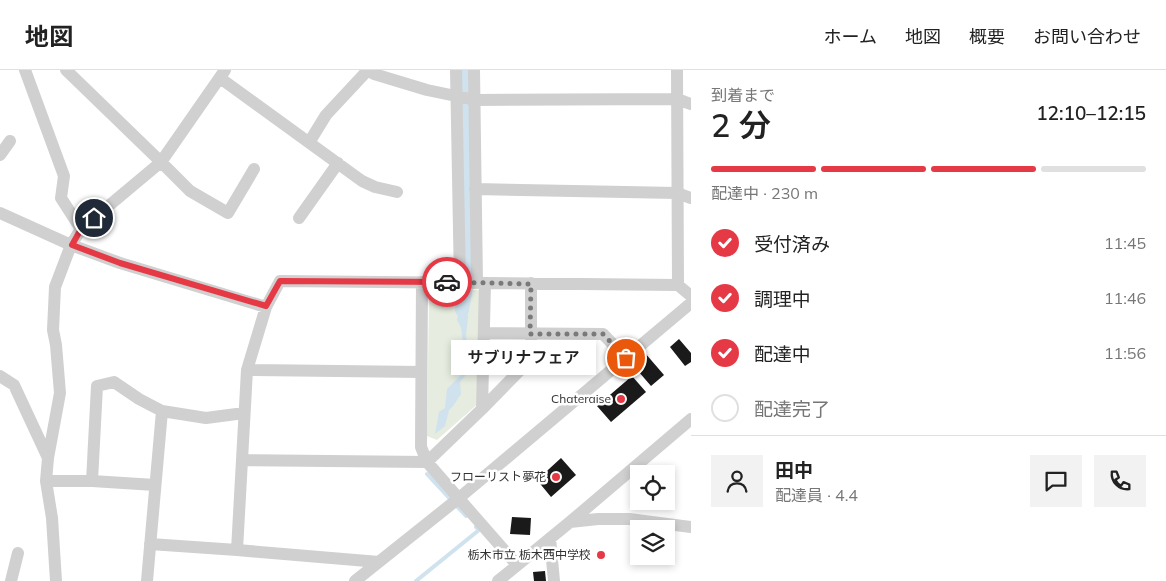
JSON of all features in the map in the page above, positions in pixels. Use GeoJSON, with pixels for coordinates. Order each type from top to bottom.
{"type":"FeatureCollection","features":[{"type":"Feature","properties":{"kind":"street"},"geometry":{"type":"LineString","coordinates":[[25,70],[64,176],[61,198],[81,229]]}},
{"type":"Feature","properties":{"kind":"street"},"geometry":{"type":"LineString","coordinates":[[66,70],[190,191],[228,213],[254,168]]}},
{"type":"Feature","properties":{"kind":"street"},"geometry":{"type":"LineString","coordinates":[[310,141],[326,115],[368,70],[374,74],[456,97],[475,100],[677,99],[691,104]]}},
{"type":"Feature","properties":{"kind":"street"},"geometry":{"type":"LineString","coordinates":[[456,70],[460,282]]}},
{"type":"Feature","properties":{"kind":"street"},"geometry":{"type":"LineString","coordinates":[[474,70],[475,189],[484,333],[482,409]]}},
{"type":"Feature","properties":{"kind":"street"},"geometry":{"type":"LineString","coordinates":[[677,70],[678,285]]}},
{"type":"Feature","properties":{"kind":"street"},"geometry":{"type":"LineString","coordinates":[[56,581],[52,518],[46,482],[48,458],[60,393],[53,330],[55,287],[72,245],[81,229],[161,162],[222,74],[362,180],[375,187],[397,192]]}},
{"type":"Feature","properties":{"kind":"street"},"geometry":{"type":"LineString","coordinates":[[0,155],[10,141]]}},
{"type":"Feature","properties":{"kind":"street"},"geometry":{"type":"LineString","coordinates":[[299,218],[338,163]]}},
{"type":"Feature","properties":{"kind":"street"},"geometry":{"type":"LineString","coordinates":[[475,189],[677,193],[691,198]]}},
{"type":"Feature","properties":{"kind":"street"},"geometry":{"type":"LineString","coordinates":[[0,213],[72,245],[120,263],[266,306]]}},
{"type":"Feature","properties":{"kind":"street"},"geometry":{"type":"LineString","coordinates":[[238,550],[247,370],[266,306],[280,281],[678,285],[691,296]]}},
{"type":"Feature","properties":{"kind":"street"},"geometry":{"type":"LineString","coordinates":[[422,282],[421,447],[427,462],[517,565]]}},
{"type":"Feature","properties":{"kind":"street"},"geometry":{"type":"LineString","coordinates":[[242,460],[427,462],[530,359],[531,284]]}},
{"type":"Feature","properties":{"kind":"street"},"geometry":{"type":"LineString","coordinates":[[355,581],[459,498],[691,303]]}},
{"type":"Feature","properties":{"kind":"street"},"geometry":{"type":"LineString","coordinates":[[484,333],[603,334],[626,358]]}},
{"type":"Feature","properties":{"kind":"street"},"geometry":{"type":"LineString","coordinates":[[247,370],[421,372]]}},
{"type":"Feature","properties":{"kind":"street"},"geometry":{"type":"LineString","coordinates":[[0,376],[14,386],[48,458]]}},
{"type":"Feature","properties":{"kind":"street"},"geometry":{"type":"LineString","coordinates":[[92,481],[96,386],[114,382],[139,399],[162,411],[206,418],[244,414]]}},
{"type":"Feature","properties":{"kind":"street"},"geometry":{"type":"LineString","coordinates":[[146,581],[162,411]]}},
{"type":"Feature","properties":{"kind":"street"},"geometry":{"type":"LineString","coordinates":[[498,581],[691,419]]}},
{"type":"Feature","properties":{"kind":"street"},"geometry":{"type":"LineString","coordinates":[[46,482],[92,481],[155,485]]}},
{"type":"Feature","properties":{"kind":"street"},"geometry":{"type":"LineString","coordinates":[[570,522],[598,518],[691,527]]}},
{"type":"Feature","properties":{"kind":"street"},"geometry":{"type":"LineString","coordinates":[[550,538],[554,581]]}},
{"type":"Feature","properties":{"kind":"street"},"geometry":{"type":"LineString","coordinates":[[150,544],[379,562]]}},
{"type":"Feature","properties":{"kind":"street"},"geometry":{"type":"LineString","coordinates":[[11,581],[18,553]]}},
{"type":"Feature","properties":{"kind":"shaded area"},"geometry":{"type":"Polygon","coordinates":[[[439,289],[482,290],[480,402],[437,440],[427,436],[429,299],[439,289]]]}},
{"type":"Feature","properties":{"kind":"water"},"geometry":{"type":"Polygon","coordinates":[[[459,310],[467,312],[468,317],[466,335],[470,370],[460,382],[461,394],[449,410],[445,426],[435,434],[439,412],[445,408],[447,389],[465,371],[466,367],[461,328],[457,320],[459,310]]]}},
{"type":"Feature","properties":{"kind":"building"},"geometry":{"type":"Polygon","coordinates":[[[679,339],[691,353],[691,362],[685,366],[670,347],[679,339]]]}},
{"type":"Feature","properties":{"kind":"building"},"geometry":{"type":"Polygon","coordinates":[[[645,353],[664,375],[651,386],[632,364],[645,353]]]}},
{"type":"Feature","properties":{"kind":"building","name":"Chateraise"},"geometry":{"type":"Polygon","coordinates":[[[632,376],[646,392],[611,422],[597,406],[632,376]]]}},
{"type":"Feature","properties":{"kind":"building","name":"フローリスト夢花"},"geometry":{"type":"Polygon","coordinates":[[[561,458],[576,475],[551,497],[537,480],[561,458]]]}},
{"type":"Feature","properties":{"kind":"building"},"geometry":{"type":"Polygon","coordinates":[[[512,517],[531,518],[530,535],[510,534],[512,517]]]}},
{"type":"Feature","properties":{"kind":"building"},"geometry":{"type":"Polygon","coordinates":[[[545,571],[546,581],[534,581],[533,572],[545,571]]]}},
{"type":"Feature","properties":{"kind":"waterway"},"geometry":{"type":"LineString","coordinates":[[462,310],[468,275],[464,70]]}},
{"type":"Feature","properties":{"kind":"waterway"},"geometry":{"type":"LineString","coordinates":[[427,474],[466,516]]}},
{"type":"Feature","properties":{"kind":"waterway"},"geometry":{"type":"LineString","coordinates":[[416,581],[479,530],[476,527]]}},
{"type":"Feature","properties":{"kind":"way so far"},"geometry":{"type":"LineString","coordinates":[[447,282],[531,284],[530,334],[603,334],[626,358]]}},
{"type":"Feature","properties":{"kind":"place","name":"サブリナフェア"},"geometry":{"type":"Point","coordinates":[626,358]}},
{"type":"Feature","properties":{"kind":"place","name":"Chateraise"},"geometry":{"type":"Point","coordinates":[621,399]}},
{"type":"Feature","properties":{"kind":"place","name":"フローリスト夢花"},"geometry":{"type":"Point","coordinates":[556,477]}},
{"type":"Feature","properties":{"kind":"place","name":"栃木市立 栃木西中学校"},"geometry":{"type":"Point","coordinates":[601,555]}},
{"type":"Feature","properties":{"kind":"route"},"geometry":{"type":"LineString","coordinates":[[94,218],[81,229],[72,245],[120,263],[266,306],[280,281],[447,282]]}}]}
